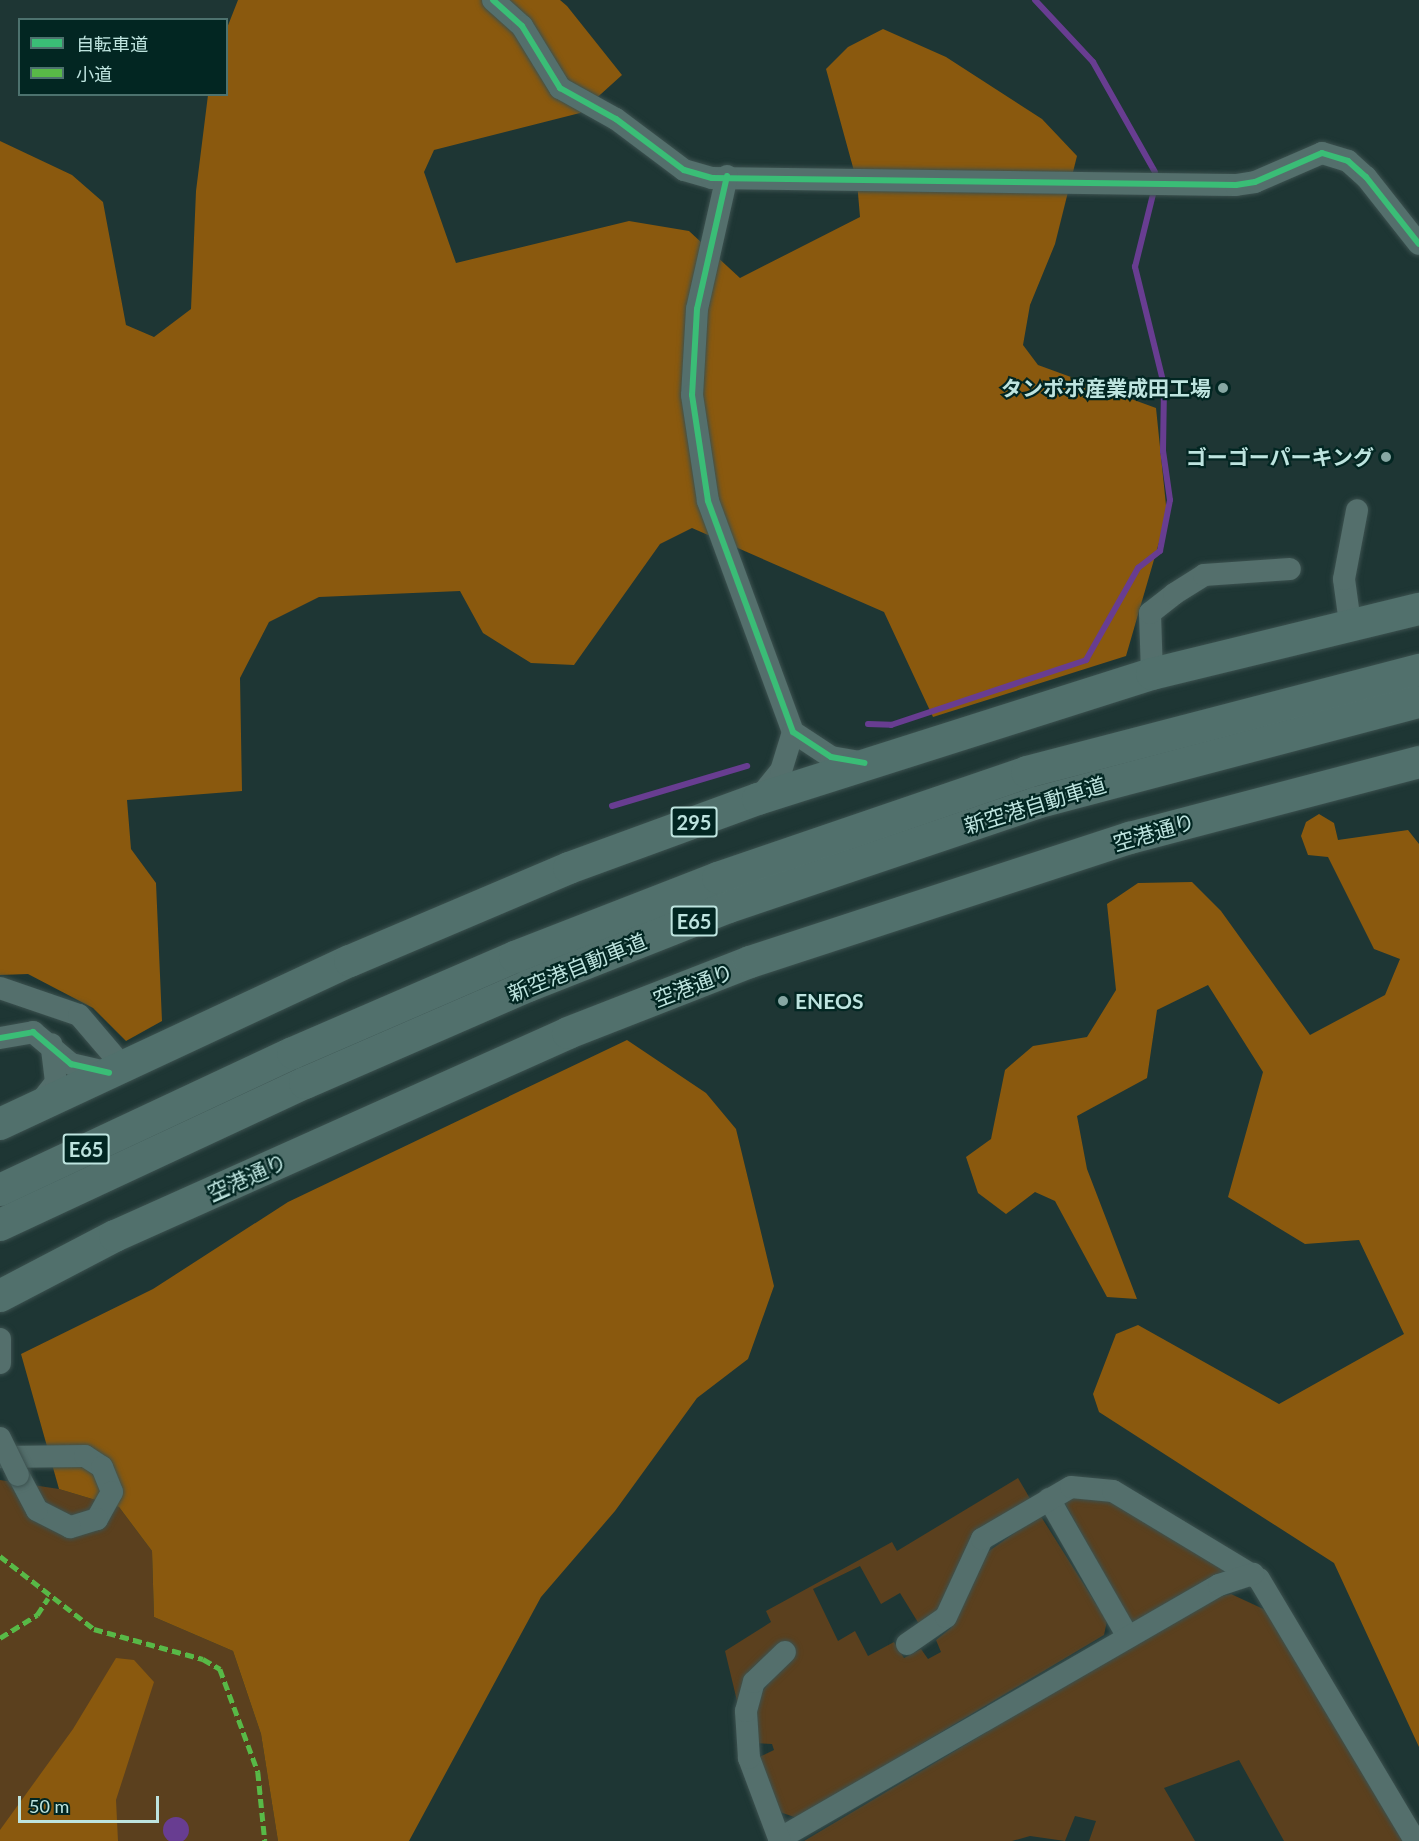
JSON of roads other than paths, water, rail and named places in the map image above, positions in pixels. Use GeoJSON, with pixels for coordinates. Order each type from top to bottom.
{"type":"FeatureCollection","features":[{"type":"Feature","properties":{"kind":"highway","name":"295"},"geometry":{"type":"LineString","coordinates":[[0,1124],[112,1064],[569,868],[758,799],[864,763],[1152,674],[1350,623],[1419,609]]}},
{"type":"Feature","properties":{"kind":"highway","name":"新空港自動車道"},"geometry":{"type":"LineString","coordinates":[[0,1190],[172,1108],[515,957],[867,824],[1190,726],[1419,669]]}},
{"type":"Feature","properties":{"kind":"highway","name":"新空港自動車道"},"geometry":{"type":"LineString","coordinates":[[0,1226],[315,1078],[729,907],[1036,803],[1419,702]]}},
{"type":"Feature","properties":{"kind":"highway","name":"空港通り"},"geometry":{"type":"LineString","coordinates":[[0,1296],[115,1236],[557,1038],[750,962],[1130,838],[1419,762]]}},
{"type":"Feature","properties":{"kind":"highway"},"geometry":{"type":"LineString","coordinates":[[0,1178],[172,1108]]}},
{"type":"Feature","properties":{"kind":"street"},"geometry":{"type":"LineString","coordinates":[[493,0],[522,26],[560,88],[616,119],[684,170],[727,176],[1236,185],[1255,182],[1322,153],[1348,161],[1366,177],[1419,244]]}},
{"type":"Feature","properties":{"kind":"street"},"geometry":{"type":"LineString","coordinates":[[727,176],[697,309],[692,395],[708,501],[793,732],[831,757],[864,763]]}},
{"type":"Feature","properties":{"kind":"street"},"geometry":{"type":"LineString","coordinates":[[1350,623],[1344,579],[1357,510]]}},
{"type":"Feature","properties":{"kind":"street"},"geometry":{"type":"LineString","coordinates":[[1152,674],[1150,614],[1174,594],[1204,575],[1290,569]]}},
{"type":"Feature","properties":{"kind":"street"},"geometry":{"type":"LineString","coordinates":[[758,799],[781,771],[793,732]]}},
{"type":"Feature","properties":{"kind":"street"},"geometry":{"type":"LineString","coordinates":[[0,988],[79,1015],[112,1064]]}},
{"type":"Feature","properties":{"kind":"street"},"geometry":{"type":"LineString","coordinates":[[0,1038],[33,1032],[50,1042],[71,1064],[112,1064]]}},
{"type":"Feature","properties":{"kind":"street"},"geometry":{"type":"LineString","coordinates":[[38,1105],[56,1078],[50,1042]]}},
{"type":"Feature","properties":{"kind":"street"},"geometry":{"type":"LineString","coordinates":[[0,1339],[0,1363]]}},
{"type":"Feature","properties":{"kind":"street"},"geometry":{"type":"LineString","coordinates":[[0,1438],[18,1475],[37,1510],[70,1527],[97,1519],[112,1492],[102,1467],[86,1456],[0,1457]]}},
{"type":"Feature","properties":{"kind":"street"},"geometry":{"type":"LineString","coordinates":[[907,1644],[946,1617],[982,1539],[1049,1499],[1088,1485],[1113,1491],[1253,1574],[1274,1599],[1415,1841]]}},
{"type":"Feature","properties":{"kind":"street"},"geometry":{"type":"LineString","coordinates":[[1049,1499],[1128,1637]]}},
{"type":"Feature","properties":{"kind":"street"},"geometry":{"type":"LineString","coordinates":[[785,1652],[754,1682],[746,1711],[749,1758],[779,1840],[1219,1585],[1253,1574]]}},
{"type":"Feature","properties":{"kind":"waterway"},"geometry":{"type":"LineString","coordinates":[[1035,0],[1093,62],[1155,172]]}},
{"type":"Feature","properties":{"kind":"waterway"},"geometry":{"type":"LineString","coordinates":[[868,724],[891,725],[1086,660],[1138,568],[1160,551],[1170,500],[1163,451],[1164,385],[1135,267],[1153,194]]}},
{"type":"Feature","properties":{"kind":"waterway"},"geometry":{"type":"LineString","coordinates":[[612,806],[747,766]]}},
{"type":"Feature","properties":{"kind":"place","name":"タンポポ産業成田工場"},"geometry":{"type":"Point","coordinates":[1223,388]}},
{"type":"Feature","properties":{"kind":"place","name":"ゴーゴーパーキング"},"geometry":{"type":"Point","coordinates":[1386,457]}},
{"type":"Feature","properties":{"kind":"place","name":"ENEOS"},"geometry":{"type":"Point","coordinates":[783,1001]}}]}
